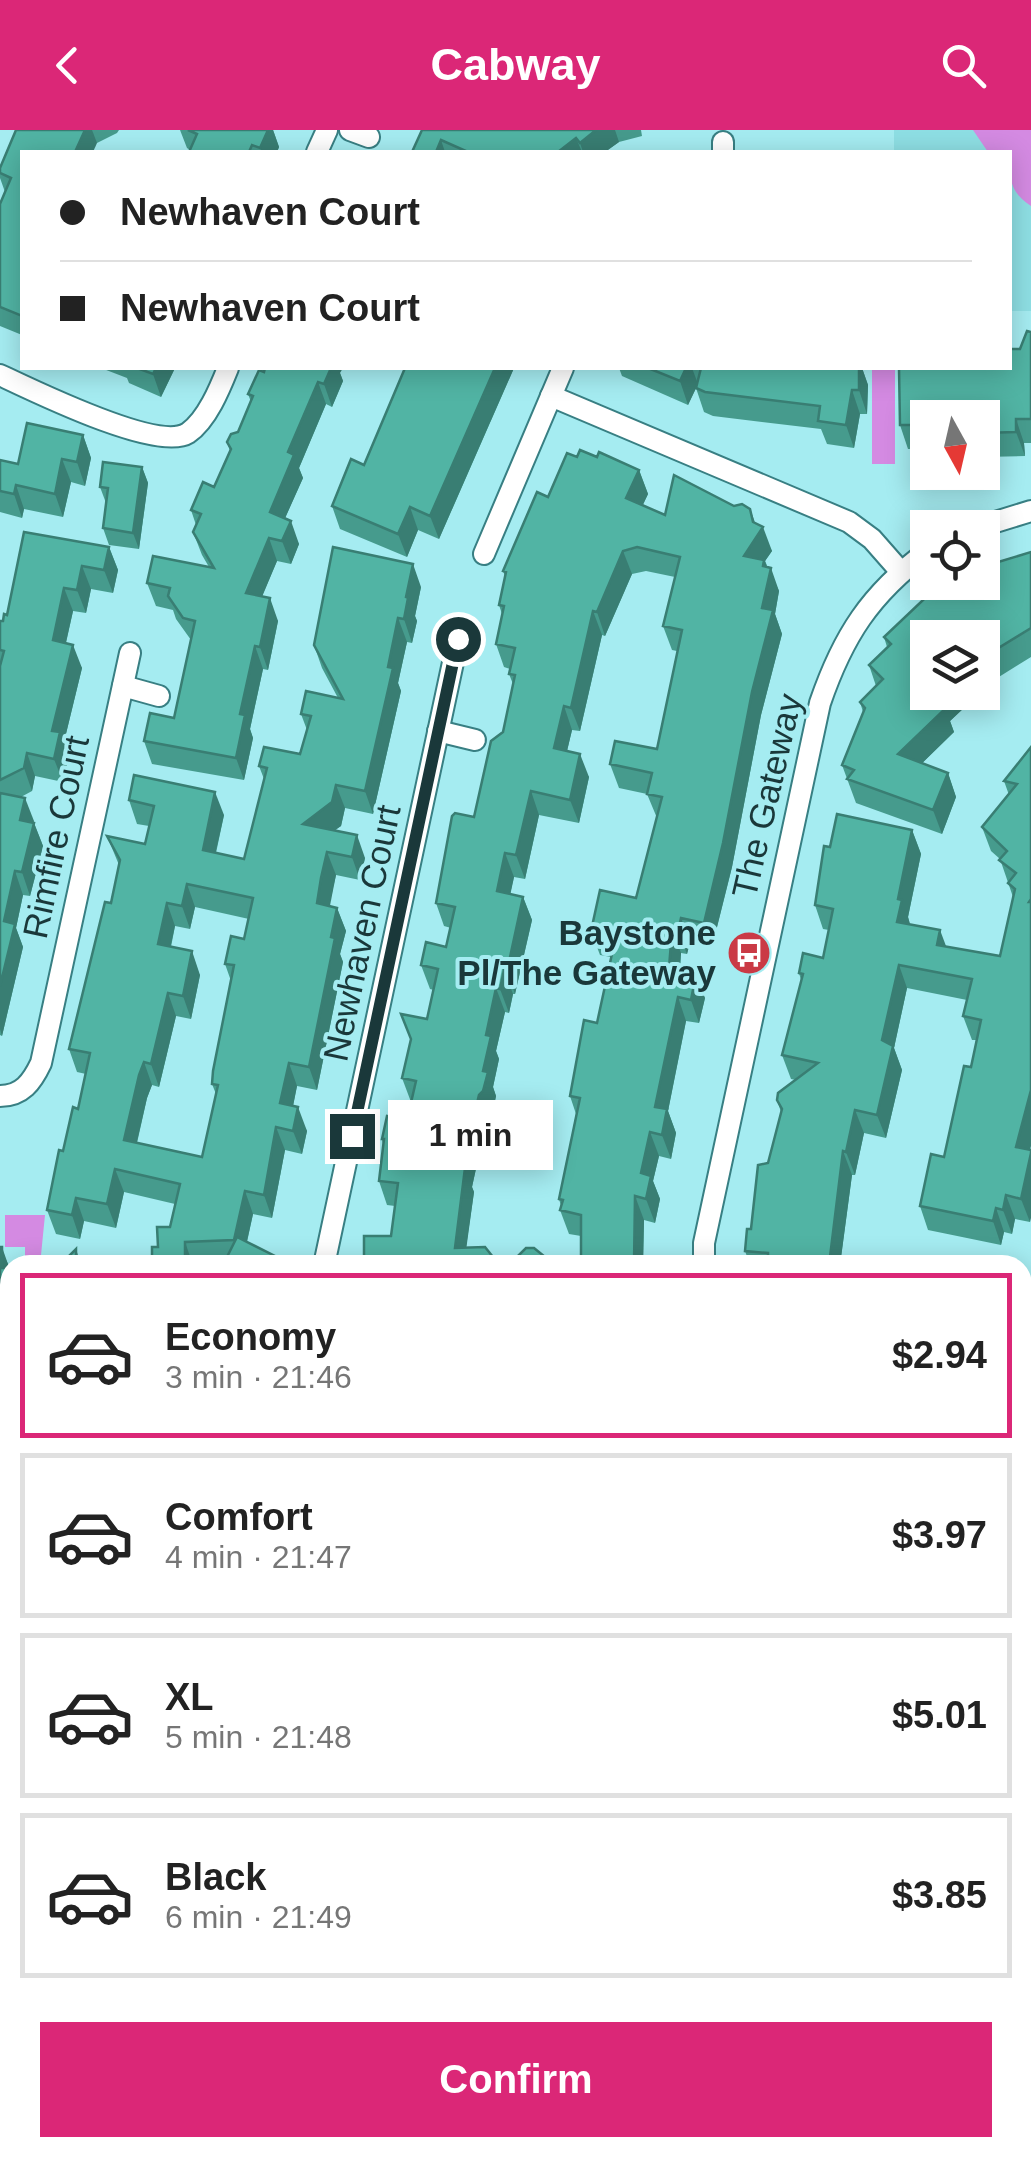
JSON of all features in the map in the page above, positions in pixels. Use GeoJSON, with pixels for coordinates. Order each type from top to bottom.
{"type":"FeatureCollection","features":[{"type":"Feature","properties":{"kind":"street"},"geometry":{"type":"LineString","coordinates":[[0,376],[86,413],[166,439],[188,433],[197,424],[227,370]]}},
{"type":"Feature","properties":{"kind":"street"},"geometry":{"type":"LineString","coordinates":[[484,554],[562,370]]}},
{"type":"Feature","properties":{"kind":"street"},"geometry":{"type":"LineString","coordinates":[[551,396],[849,522],[872,539],[901,572]]}},
{"type":"Feature","properties":{"kind":"street"},"geometry":{"type":"LineString","coordinates":[[1000,521],[1031,512]]}},
{"type":"Feature","properties":{"kind":"street","name":"The Gateway"},"geometry":{"type":"LineString","coordinates":[[704,1255],[820,703],[843,644],[876,596],[910,565]]}},
{"type":"Feature","properties":{"kind":"street","name":"Newhaven Court"},"geometry":{"type":"LineString","coordinates":[[326,1255],[458,639]]}},
{"type":"Feature","properties":{"kind":"street","name":"Rimfire Court"},"geometry":{"type":"LineString","coordinates":[[0,1096],[10,1096],[27,1086],[41,1063],[130,654]]}},
{"type":"Feature","properties":{"kind":"street"},"geometry":{"type":"LineString","coordinates":[[123,686],[159,696]]}},
{"type":"Feature","properties":{"kind":"street"},"geometry":{"type":"LineString","coordinates":[[438,731],[476,740]]}},
{"type":"Feature","properties":{"kind":"shaded area"},"geometry":{"type":"Polygon","coordinates":[[[894,130],[1031,130],[1031,311],[1012,311],[1012,150],[894,150],[894,130]]]}},
{"type":"Feature","properties":{"kind":"shaded area"},"geometry":{"type":"Polygon","coordinates":[[[973,130],[1031,130],[1031,206],[1014,189],[1012,150],[987,150],[973,130]]]}},
{"type":"Feature","properties":{"kind":"shaded area"},"geometry":{"type":"Polygon","coordinates":[[[872,370],[895,370],[895,464],[872,464],[872,370]]]}},
{"type":"Feature","properties":{"kind":"shaded area"},"geometry":{"type":"Polygon","coordinates":[[[5,1215],[45,1215],[41,1255],[25,1255],[25,1247],[5,1247],[5,1215]]]}},
{"type":"Feature","properties":{"kind":"building"},"geometry":{"type":"Polygon","coordinates":[[[16,130],[85,130],[76,150],[20,150],[20,315],[0,307],[0,204],[11,178],[0,173],[16,130]]]}},
{"type":"Feature","properties":{"kind":"building"},"geometry":{"type":"Polygon","coordinates":[[[188,130],[268,130],[260,148],[252,145],[250,150],[190,150],[197,134],[188,130]]]}},
{"type":"Feature","properties":{"kind":"building"},"geometry":{"type":"Polygon","coordinates":[[[422,130],[596,130],[580,143],[576,138],[561,150],[464,150],[441,140],[437,150],[413,150],[422,130]]]}},
{"type":"Feature","properties":{"kind":"building"},"geometry":{"type":"Polygon","coordinates":[[[1027,331],[1031,332],[1031,419],[1016,419],[1016,432],[1000,432],[1000,400],[910,400],[910,425],[900,425],[899,370],[1012,370],[1012,349],[1020,349],[1027,331]]]}},
{"type":"Feature","properties":{"kind":"building"},"geometry":{"type":"Polygon","coordinates":[[[259,370],[330,370],[324,384],[318,382],[288,452],[294,455],[270,512],[291,521],[282,541],[269,538],[246,593],[270,598],[240,714],[245,715],[236,758],[144,741],[150,713],[174,718],[195,621],[183,618],[168,596],[170,588],[147,583],[153,556],[214,568],[193,532],[201,514],[191,510],[203,482],[214,487],[231,449],[227,442],[231,434],[238,432],[259,370]]]}},
{"type":"Feature","properties":{"kind":"building"},"geometry":{"type":"Polygon","coordinates":[[[404,370],[494,370],[430,516],[410,507],[398,534],[332,506],[351,459],[364,465],[404,370]]]}},
{"type":"Feature","properties":{"kind":"building"},"geometry":{"type":"Polygon","coordinates":[[[653,370],[685,370],[680,381],[653,370]]]}},
{"type":"Feature","properties":{"kind":"building"},"geometry":{"type":"Polygon","coordinates":[[[700,370],[859,370],[859,390],[852,390],[846,425],[818,421],[820,406],[696,388],[700,370]]]}},
{"type":"Feature","properties":{"kind":"building"},"geometry":{"type":"Polygon","coordinates":[[[27,423],[83,435],[77,462],[62,459],[55,494],[16,485],[14,494],[0,491],[0,460],[18,464],[27,423]]]}},
{"type":"Feature","properties":{"kind":"building"},"geometry":{"type":"Polygon","coordinates":[[[580,450],[597,457],[599,452],[639,470],[626,498],[665,515],[674,475],[734,506],[742,504],[750,509],[753,522],[763,527],[744,556],[764,560],[763,566],[771,568],[762,608],[773,610],[704,923],[681,918],[678,931],[672,930],[669,968],[696,974],[691,1000],[678,997],[655,1107],[667,1109],[662,1135],[650,1132],[641,1173],[651,1176],[646,1199],[635,1196],[634,1255],[581,1255],[581,1215],[560,1210],[563,1200],[559,1199],[580,1098],[570,1096],[584,1020],[597,1023],[615,940],[611,935],[591,931],[600,890],[636,898],[662,797],[647,794],[652,773],[610,764],[615,741],[657,749],[682,630],[663,626],[680,557],[637,547],[623,551],[597,612],[593,611],[571,708],[564,706],[554,748],[580,754],[570,800],[531,791],[516,855],[505,853],[497,891],[523,897],[507,971],[504,970],[500,989],[496,988],[486,1035],[491,1036],[483,1071],[488,1072],[462,1168],[455,1248],[485,1247],[491,1255],[364,1255],[364,1236],[391,1236],[398,1183],[379,1181],[382,1139],[387,1116],[407,1120],[416,1081],[402,1078],[411,1039],[401,1014],[427,1019],[438,969],[421,965],[426,942],[446,947],[455,907],[436,903],[452,816],[455,813],[474,817],[491,741],[503,732],[515,675],[509,674],[515,648],[496,644],[504,606],[499,605],[506,572],[503,571],[537,492],[548,497],[567,453],[577,457],[580,450]]]}},
{"type":"Feature","properties":{"kind":"building"},"geometry":{"type":"Polygon","coordinates":[[[103,462],[142,467],[133,533],[103,528],[108,488],[100,487],[103,462]]]}},
{"type":"Feature","properties":{"kind":"building"},"geometry":{"type":"Polygon","coordinates":[[[24,532],[109,547],[104,570],[82,566],[77,590],[64,588],[53,640],[73,645],[52,731],[60,732],[54,759],[27,753],[24,768],[0,780],[0,666],[4,651],[0,650],[0,621],[7,615],[24,532]]]}},
{"type":"Feature","properties":{"kind":"building"},"geometry":{"type":"Polygon","coordinates":[[[333,547],[413,564],[404,619],[398,618],[388,667],[393,668],[365,791],[336,785],[332,802],[303,824],[357,835],[352,857],[327,852],[317,903],[337,908],[331,937],[335,938],[309,1067],[289,1063],[280,1103],[298,1107],[293,1131],[276,1127],[264,1195],[245,1191],[234,1240],[185,1242],[185,1255],[152,1255],[152,1247],[158,1247],[157,1227],[170,1227],[180,1184],[115,1169],[107,1204],[76,1198],[72,1215],[47,1210],[59,1150],[63,1151],[73,1107],[78,1109],[90,1053],[69,1049],[105,902],[111,903],[120,860],[107,836],[145,844],[154,806],[129,800],[134,775],[215,792],[203,850],[244,859],[267,768],[259,766],[264,747],[300,754],[311,716],[301,714],[306,691],[343,699],[314,645],[333,547]],[[187,884],[182,906],[167,903],[158,944],[192,951],[183,996],[168,993],[151,1064],[144,1062],[139,1075],[124,1140],[202,1157],[218,1085],[212,1084],[213,1071],[234,965],[225,964],[231,936],[244,939],[253,898],[187,884]]]}},
{"type":"Feature","properties":{"kind":"building"},"geometry":{"type":"Polygon","coordinates":[[[1031,552],[1031,628],[1000,647],[1000,620],[910,620],[910,710],[944,710],[898,754],[948,773],[933,810],[847,779],[854,770],[842,765],[865,708],[860,702],[883,679],[869,665],[891,644],[884,637],[923,600],[1000,600],[1000,561],[1031,552]]]}},
{"type":"Feature","properties":{"kind":"building"},"geometry":{"type":"Polygon","coordinates":[[[1031,747],[1031,1090],[1016,1147],[1031,1153],[1021,1199],[1006,1195],[1003,1210],[996,1208],[993,1221],[920,1206],[931,1154],[944,1157],[964,1066],[971,1067],[981,1020],[963,1016],[972,979],[899,965],[882,1040],[893,1046],[877,1115],[855,1110],[846,1152],[843,1151],[830,1255],[745,1251],[758,1165],[768,1163],[782,1109],[778,1093],[818,1063],[782,1055],[803,974],[799,973],[803,953],[823,958],[833,909],[815,905],[824,846],[830,847],[837,814],[912,830],[897,922],[940,930],[937,945],[1000,956],[1015,889],[1008,883],[1016,873],[999,860],[1007,851],[982,827],[1017,784],[1004,781],[1031,747]]]}},
{"type":"Feature","properties":{"kind":"building"},"geometry":{"type":"Polygon","coordinates":[[[0,793],[25,798],[20,820],[34,823],[22,872],[15,871],[4,921],[15,924],[0,986],[0,793]]]}},
{"type":"Feature","properties":{"kind":"building"},"geometry":{"type":"Polygon","coordinates":[[[237,1237],[273,1255],[228,1255],[237,1237]]]}},
{"type":"Feature","properties":{"kind":"building"},"geometry":{"type":"Polygon","coordinates":[[[526,1248],[534,1248],[543,1255],[519,1255],[526,1248]]]}},
{"type":"Feature","properties":{"kind":"place","name":"Baystone Pl/The Gateway"},"geometry":{"type":"Point","coordinates":[749,953]}},
{"type":"Feature","properties":{"kind":"route"},"geometry":{"type":"LineString","coordinates":[[352,1136],[458,639]]}}]}
